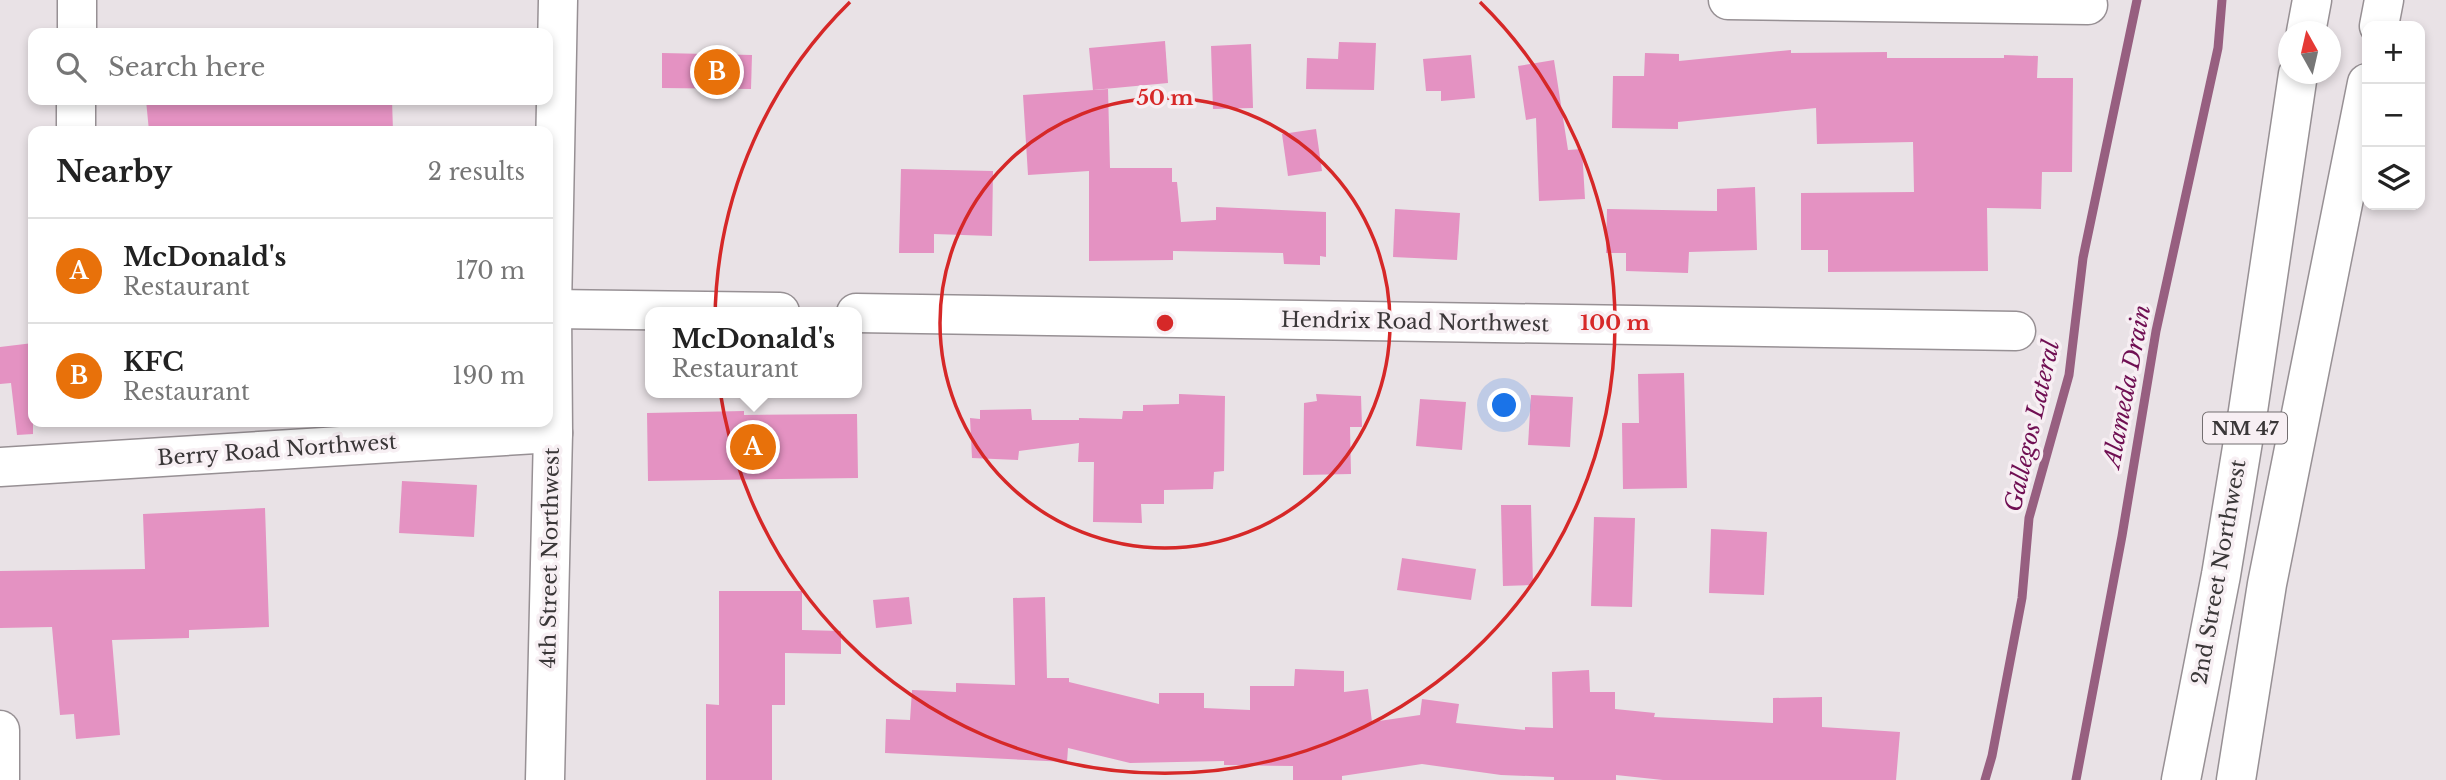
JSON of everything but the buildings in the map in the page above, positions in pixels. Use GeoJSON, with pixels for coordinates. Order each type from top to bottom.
{"type":"FeatureCollection","features":[{"type":"Feature","properties":{"kind":"street"},"geometry":{"type":"LineString","coordinates":[[76,28],[77,0]]}},
{"type":"Feature","properties":{"kind":"street","name":"4th Street Northwest"},"geometry":{"type":"LineString","coordinates":[[553,258],[558,0]]}},
{"type":"Feature","properties":{"kind":"street"},"geometry":{"type":"LineString","coordinates":[[1728,0],[2088,5]]}},
{"type":"Feature","properties":{"kind":"street"},"geometry":{"type":"LineString","coordinates":[[2308,21],[2312,0]]}},
{"type":"Feature","properties":{"kind":"street"},"geometry":{"type":"LineString","coordinates":[[2380,21],[2384,0]]}},
{"type":"Feature","properties":{"kind":"street","name":"2nd Street Northwest"},"geometry":{"type":"LineString","coordinates":[[2181,780],[2221,575],[2297,84]]}},
{"type":"Feature","properties":{"kind":"street","name":"NM 47"},"geometry":{"type":"LineString","coordinates":[[2236,780],[2267,584],[2367,84]]}},
{"type":"Feature","properties":{"kind":"street"},"geometry":{"type":"LineString","coordinates":[[76,105],[76,126]]}},
{"type":"Feature","properties":{"kind":"street"},"geometry":{"type":"LineString","coordinates":[[553,309],[645,310]]}},
{"type":"Feature","properties":{"kind":"street","name":"Hendrix Road Northwest"},"geometry":{"type":"LineString","coordinates":[[862,313],[2016,331]]}},
{"type":"Feature","properties":{"kind":"street","name":"4th Street Northwest"},"geometry":{"type":"LineString","coordinates":[[545,780],[553,427]]}},
{"type":"Feature","properties":{"kind":"street","name":"Berry Road Northwest"},"geometry":{"type":"LineString","coordinates":[[0,467],[553,433]]}},
{"type":"Feature","properties":{"kind":"street"},"geometry":{"type":"LineString","coordinates":[[0,730],[0,780]]}},
{"type":"Feature","properties":{"kind":"waterway","name":"Gallegos Lateral"},"geometry":{"type":"LineString","coordinates":[[1985,780],[2022,598],[2029,518],[2069,375],[2083,258],[2137,0]]}},
{"type":"Feature","properties":{"kind":"waterway","name":"Alameda Drain"},"geometry":{"type":"LineString","coordinates":[[2076,780],[2122,536],[2156,331],[2218,48],[2222,0]]}},
{"type":"Feature","properties":{"kind":"place","name":"KFC"},"geometry":{"type":"Point","coordinates":[717,72]}},
{"type":"Feature","properties":{"kind":"place","name":"McDonald's"},"geometry":{"type":"Point","coordinates":[753,447]}}]}
